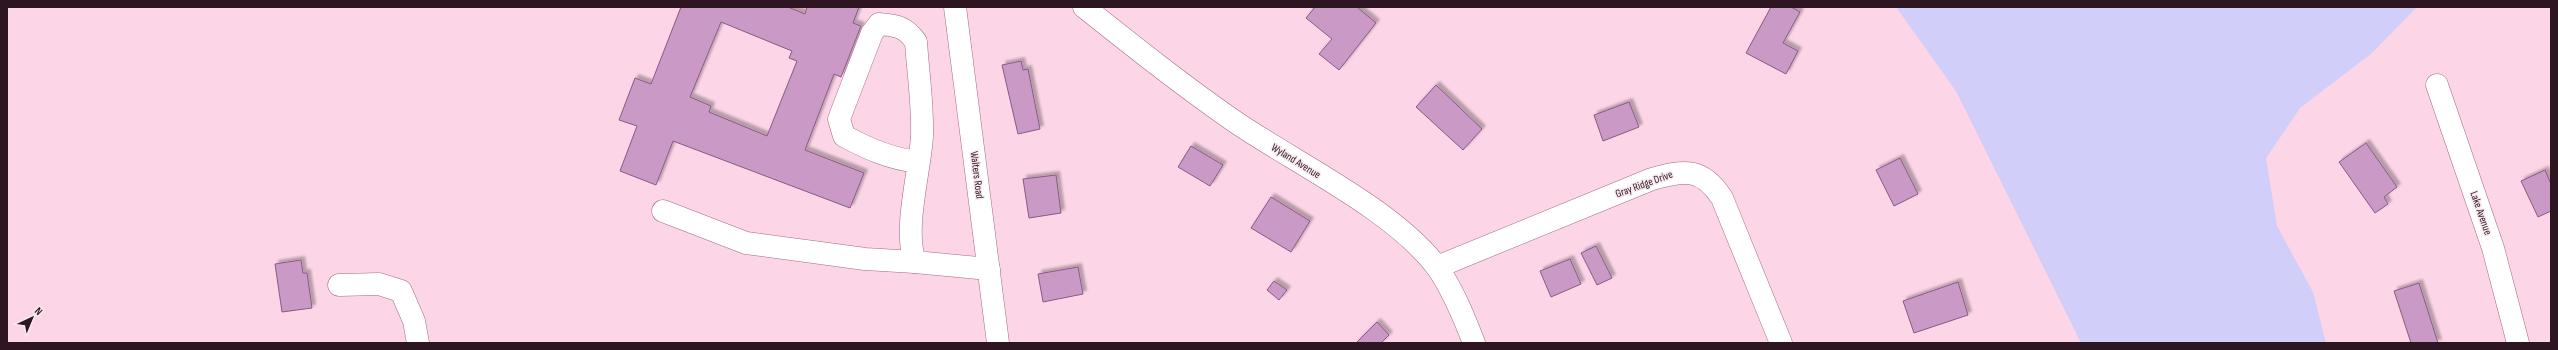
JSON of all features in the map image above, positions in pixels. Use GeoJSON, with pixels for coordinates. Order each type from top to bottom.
{"type":"FeatureCollection","features":[{"type":"Feature","properties":{"kind":"street","name":"Walters Road"},"geometry":{"type":"LineString","coordinates":[[955,7],[998,343]]}},
{"type":"Feature","properties":{"kind":"street","name":"Wyland Avenue"},"geometry":{"type":"LineString","coordinates":[[1086,8],[1233,121],[1376,213],[1418,247],[1437,267],[1461,311],[1474,343]]}},
{"type":"Feature","properties":{"kind":"street"},"geometry":{"type":"LineString","coordinates":[[915,262],[911,251],[918,162],[922,136],[916,42],[909,31],[890,24],[879,24],[872,32],[839,119],[844,136],[868,149],[899,160],[918,162]]}},
{"type":"Feature","properties":{"kind":"street","name":"Lake Avenue"},"geometry":{"type":"LineString","coordinates":[[2437,85],[2493,248],[2518,343]]}},
{"type":"Feature","properties":{"kind":"street","name":"Gray Ridge Drive"},"geometry":{"type":"LineString","coordinates":[[1437,267],[1652,178],[1676,172],[1698,174],[1709,182],[1722,198],[1781,343]]}},
{"type":"Feature","properties":{"kind":"street"},"geometry":{"type":"LineString","coordinates":[[663,211],[746,243],[865,259],[989,269]]}},
{"type":"Feature","properties":{"kind":"street"},"geometry":{"type":"LineString","coordinates":[[339,285],[379,284],[401,292],[414,321],[418,343]]}},
{"type":"Feature","properties":{"kind":"shaded area"},"geometry":{"type":"Polygon","coordinates":[[[1896,7],[2417,7],[2372,53],[2300,108],[2266,158],[2277,226],[2313,292],[2326,343],[2081,343],[1956,91],[1896,7]]]}},
{"type":"Feature","properties":{"kind":"building"},"geometry":{"type":"Polygon","coordinates":[[[681,7],[788,7],[805,14],[807,7],[859,7],[853,23],[861,26],[841,77],[834,74],[805,150],[864,173],[850,208],[673,141],[656,185],[620,171],[637,126],[619,120],[635,78],[651,84],[681,7]],[[721,22],[690,97],[711,106],[709,112],[767,136],[797,61],[789,58],[792,51],[721,22]]]}},
{"type":"Feature","properties":{"kind":"building"},"geometry":{"type":"Polygon","coordinates":[[[1315,7],[1357,7],[1376,23],[1339,70],[1319,54],[1332,39],[1306,18],[1315,7]]]}},
{"type":"Feature","properties":{"kind":"building"},"geometry":{"type":"Polygon","coordinates":[[[1771,7],[1791,7],[1800,12],[1783,43],[1798,51],[1786,74],[1746,53],[1771,7]]]}},
{"type":"Feature","properties":{"kind":"building"},"geometry":{"type":"Polygon","coordinates":[[[1021,61],[1023,70],[1028,69],[1040,129],[1018,134],[1002,65],[1021,61]]]}},
{"type":"Feature","properties":{"kind":"building"},"geometry":{"type":"Polygon","coordinates":[[[1436,85],[1482,129],[1463,150],[1416,107],[1436,85]]]}},
{"type":"Feature","properties":{"kind":"building"},"geometry":{"type":"Polygon","coordinates":[[[1629,102],[1639,127],[1603,141],[1594,115],[1629,102]]]}},
{"type":"Feature","properties":{"kind":"building"},"geometry":{"type":"Polygon","coordinates":[[[2366,143],[2397,187],[2384,197],[2388,204],[2375,213],[2339,162],[2366,143]]]}},
{"type":"Feature","properties":{"kind":"building"},"geometry":{"type":"Polygon","coordinates":[[[1191,146],[1223,165],[1210,186],[1178,167],[1191,146]]]}},
{"type":"Feature","properties":{"kind":"building"},"geometry":{"type":"Polygon","coordinates":[[[1900,158],[1918,194],[1894,206],[1876,170],[1900,158]]]}},
{"type":"Feature","properties":{"kind":"building"},"geometry":{"type":"Polygon","coordinates":[[[2545,170],[2551,184],[2551,211],[2538,217],[2521,181],[2545,170]]]}},
{"type":"Feature","properties":{"kind":"building"},"geometry":{"type":"Polygon","coordinates":[[[1056,175],[1061,213],[1029,218],[1023,179],[1056,175]]]}},
{"type":"Feature","properties":{"kind":"building"},"geometry":{"type":"Polygon","coordinates":[[[1271,197],[1310,221],[1291,252],[1251,228],[1271,197]]]}},
{"type":"Feature","properties":{"kind":"building"},"geometry":{"type":"Polygon","coordinates":[[[1596,246],[1612,278],[1597,285],[1581,253],[1596,246]]]}},
{"type":"Feature","properties":{"kind":"building"},"geometry":{"type":"Polygon","coordinates":[[[1570,259],[1581,284],[1551,297],[1540,271],[1570,259]]]}},
{"type":"Feature","properties":{"kind":"building"},"geometry":{"type":"Polygon","coordinates":[[[301,260],[303,273],[307,273],[312,308],[282,312],[275,264],[301,260]]]}},
{"type":"Feature","properties":{"kind":"building"},"geometry":{"type":"Polygon","coordinates":[[[1078,267],[1083,294],[1043,302],[1038,274],[1078,267]]]}},
{"type":"Feature","properties":{"kind":"building"},"geometry":{"type":"Polygon","coordinates":[[[1274,281],[1287,290],[1279,300],[1267,290],[1274,281]]]}},
{"type":"Feature","properties":{"kind":"building"},"geometry":{"type":"Polygon","coordinates":[[[1958,282],[1968,315],[1914,333],[1903,301],[1958,282]]]}},
{"type":"Feature","properties":{"kind":"building"},"geometry":{"type":"Polygon","coordinates":[[[2419,283],[2438,343],[2411,343],[2394,291],[2419,283]]]}},
{"type":"Feature","properties":{"kind":"building"},"geometry":{"type":"Polygon","coordinates":[[[1377,322],[1389,335],[1381,343],[1356,343],[1377,322]]]}}]}
